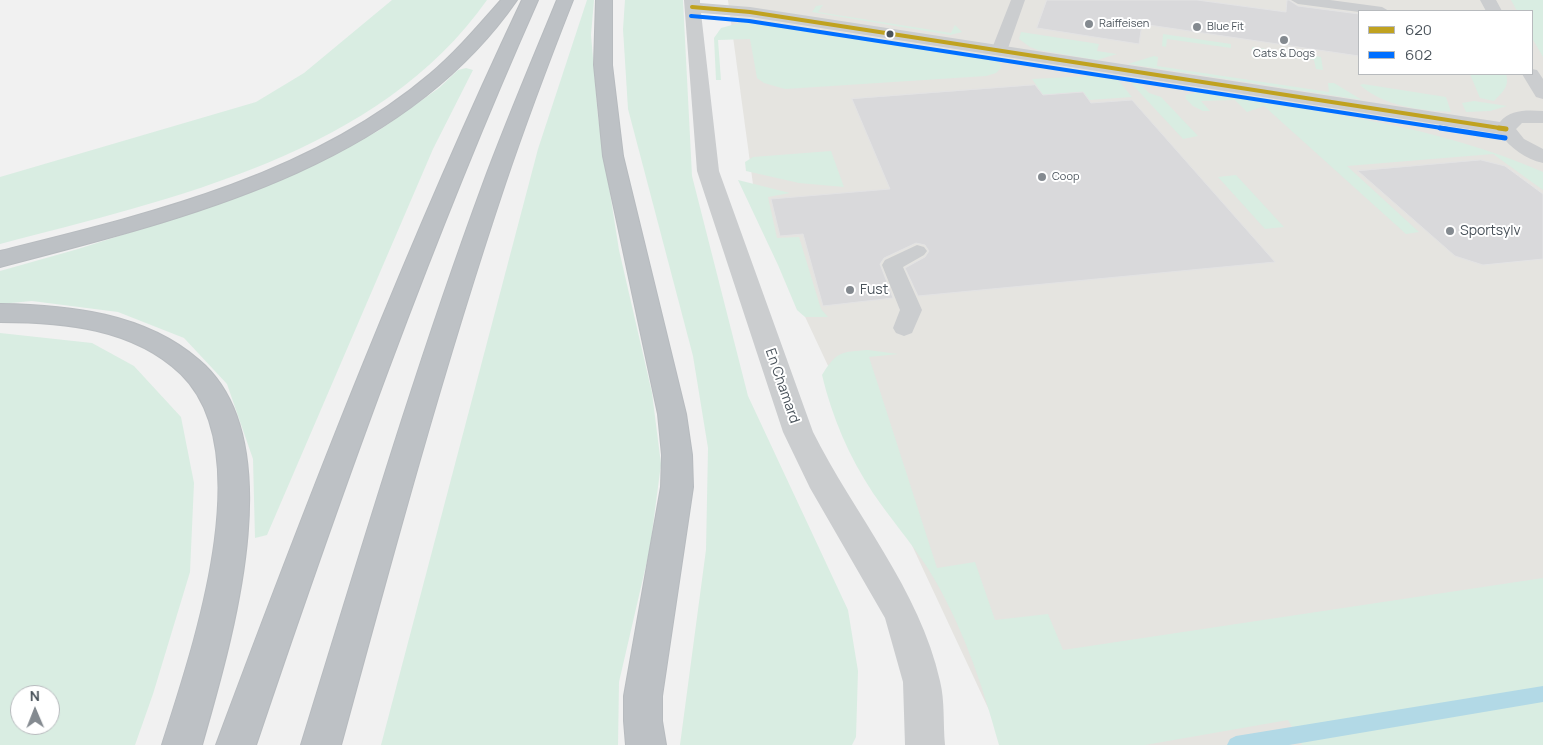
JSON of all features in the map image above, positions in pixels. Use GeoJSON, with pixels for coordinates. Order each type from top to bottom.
{"type":"FeatureCollection","features":[{"type":"Feature","properties":{"kind":"highway"},"geometry":{"type":"LineString","coordinates":[[0,259],[83,237],[204,201],[292,166],[331,147],[393,111],[426,87],[466,51],[509,0]]}},
{"type":"Feature","properties":{"kind":"highway"},"geometry":{"type":"LineString","coordinates":[[236,745],[302,560],[378,359],[467,136],[530,0]]}},
{"type":"Feature","properties":{"kind":"highway"},"geometry":{"type":"LineString","coordinates":[[321,745],[431,375],[474,243],[540,60],[565,0]]}},
{"type":"Feature","properties":{"kind":"highway"},"geometry":{"type":"LineString","coordinates":[[604,0],[603,66],[613,156],[672,414],[677,455],[677,487],[643,696],[643,721],[646,745]]}},
{"type":"Feature","properties":{"kind":"highway"},"geometry":{"type":"LineString","coordinates":[[0,312],[43,313],[84,318],[115,325],[149,338],[177,356],[198,375],[215,400],[226,426],[234,494],[232,540],[224,593],[208,660],[182,745]]}},
{"type":"Feature","properties":{"kind":"street","name":"En Chamard"},"geometry":{"type":"LineString","coordinates":[[925,745],[922,682],[900,612],[821,478],[798,432],[708,171],[692,4],[1506,129]]}},
{"type":"Feature","properties":{"kind":"street"},"geometry":{"type":"LineString","coordinates":[[1532,75],[1543,93]]}},
{"type":"Feature","properties":{"kind":"street"},"geometry":{"type":"LineString","coordinates":[[1543,117],[1530,116],[1515,119],[1510,122],[1506,129],[1517,143],[1543,157]]}},
{"type":"Feature","properties":{"kind":"lane"},"geometry":{"type":"LineString","coordinates":[[999,51],[1018,0]]}},
{"type":"Feature","properties":{"kind":"lane"},"geometry":{"type":"LineString","coordinates":[[1298,0],[1374,10]]}},
{"type":"Feature","properties":{"kind":"lane"},"geometry":{"type":"LineString","coordinates":[[904,328],[911,310],[892,265],[916,251]]}},
{"type":"Feature","properties":{"kind":"shaded area"},"geometry":{"type":"Polygon","coordinates":[[[728,0],[1543,0],[1543,745],[1015,745],[989,710],[757,214],[728,0]]]}},
{"type":"Feature","properties":{"kind":"green space"},"geometry":{"type":"Polygon","coordinates":[[[392,0],[487,0],[442,53],[390,97],[331,133],[267,163],[201,188],[133,209],[0,244],[0,177],[256,102],[304,73],[392,0]]]}},
{"type":"Feature","properties":{"kind":"green space"},"geometry":{"type":"Polygon","coordinates":[[[587,0],[594,0],[591,35],[598,117],[619,250],[652,393],[661,464],[650,548],[619,682],[618,745],[381,745],[538,149],[587,0]]]}},
{"type":"Feature","properties":{"kind":"green space"},"geometry":{"type":"Polygon","coordinates":[[[625,0],[683,0],[692,176],[748,396],[848,610],[858,671],[856,737],[852,745],[680,745],[706,550],[708,448],[693,356],[628,109],[623,29],[625,0]]]}},
{"type":"Feature","properties":{"kind":"green space"},"geometry":{"type":"Polygon","coordinates":[[[1511,0],[1543,0],[1543,57],[1533,40],[1533,10],[1516,10],[1511,0]]]}},
{"type":"Feature","properties":{"kind":"green space"},"geometry":{"type":"Polygon","coordinates":[[[823,5],[818,12],[951,33],[955,25],[962,32],[950,35],[812,12],[816,6],[823,5]]]}},
{"type":"Feature","properties":{"kind":"green space"},"geometry":{"type":"Polygon","coordinates":[[[743,22],[760,22],[996,59],[1001,68],[996,73],[986,76],[785,89],[764,83],[757,78],[750,39],[718,40],[721,80],[716,80],[714,38],[721,28],[743,22]]]}},
{"type":"Feature","properties":{"kind":"green space"},"geometry":{"type":"Polygon","coordinates":[[[1021,32],[1099,44],[1097,51],[1117,54],[1097,60],[1038,50],[1019,39],[1021,32]]]}},
{"type":"Feature","properties":{"kind":"green space"},"geometry":{"type":"Polygon","coordinates":[[[1163,34],[1231,44],[1231,48],[1167,39],[1166,47],[1162,46],[1163,34]]]}},
{"type":"Feature","properties":{"kind":"green space"},"geometry":{"type":"Polygon","coordinates":[[[1252,47],[1321,57],[1323,70],[1316,69],[1314,60],[1252,51],[1252,47]]]}},
{"type":"Feature","properties":{"kind":"green space"},"geometry":{"type":"Polygon","coordinates":[[[1154,56],[1158,57],[1157,66],[1329,92],[1328,83],[1334,83],[1362,100],[1128,64],[1154,56]]]}},
{"type":"Feature","properties":{"kind":"green space"},"geometry":{"type":"Polygon","coordinates":[[[466,68],[473,70],[433,149],[267,535],[255,538],[253,459],[227,384],[184,338],[118,312],[32,301],[0,304],[0,271],[78,249],[210,207],[301,170],[378,131],[439,88],[458,70],[466,68]]]}},
{"type":"Feature","properties":{"kind":"green space"},"geometry":{"type":"Polygon","coordinates":[[[1470,75],[1506,75],[1506,86],[1494,101],[1480,98],[1470,75]]]}},
{"type":"Feature","properties":{"kind":"green space"},"geometry":{"type":"Polygon","coordinates":[[[1090,76],[1118,80],[1132,97],[1089,100],[1083,92],[1043,95],[1032,79],[1090,76]]]}},
{"type":"Feature","properties":{"kind":"green space"},"geometry":{"type":"Polygon","coordinates":[[[1130,82],[1141,85],[1149,93],[1161,97],[1198,136],[1183,139],[1130,82]]]}},
{"type":"Feature","properties":{"kind":"green space"},"geometry":{"type":"Polygon","coordinates":[[[1360,85],[1446,97],[1451,112],[1427,110],[1392,103],[1380,98],[1360,85]]]}},
{"type":"Feature","properties":{"kind":"green space"},"geometry":{"type":"Polygon","coordinates":[[[1198,92],[1373,121],[1459,142],[1502,156],[1543,172],[1543,190],[1493,154],[1347,166],[1419,232],[1406,234],[1264,106],[1247,112],[1235,100],[1201,101],[1210,111],[1203,111],[1193,106],[1186,99],[1185,95],[1198,92]]]}},
{"type":"Feature","properties":{"kind":"green space"},"geometry":{"type":"Polygon","coordinates":[[[1474,101],[1507,106],[1490,111],[1466,112],[1462,103],[1474,101]]]}},
{"type":"Feature","properties":{"kind":"green space"},"geometry":{"type":"Polygon","coordinates":[[[831,151],[844,187],[799,183],[746,171],[745,162],[753,157],[831,151]]]}},
{"type":"Feature","properties":{"kind":"green space"},"geometry":{"type":"Polygon","coordinates":[[[1236,175],[1284,227],[1265,229],[1218,177],[1236,175]]]}},
{"type":"Feature","properties":{"kind":"green space"},"geometry":{"type":"Polygon","coordinates":[[[738,180],[790,193],[768,197],[777,238],[799,237],[821,309],[828,317],[805,317],[797,310],[738,180]]]}},
{"type":"Feature","properties":{"kind":"green space"},"geometry":{"type":"Polygon","coordinates":[[[0,333],[92,343],[134,366],[181,417],[194,483],[190,572],[153,694],[135,745],[0,745],[0,333]]]}},
{"type":"Feature","properties":{"kind":"green space"},"geometry":{"type":"Polygon","coordinates":[[[868,350],[898,354],[869,357],[937,568],[975,562],[995,620],[1048,614],[1063,650],[1543,578],[1543,745],[1302,745],[1288,720],[1145,745],[999,745],[978,676],[950,609],[927,567],[864,479],[842,436],[831,406],[822,375],[827,367],[840,354],[868,350]]]}},
{"type":"Feature","properties":{"kind":"building"},"geometry":{"type":"Polygon","coordinates":[[[1047,0],[1197,0],[1286,12],[1287,0],[1289,0],[1298,6],[1358,14],[1358,56],[1142,24],[1139,44],[1037,28],[1047,0]]]}},
{"type":"Feature","properties":{"kind":"building","name":"Coop"},"geometry":{"type":"Polygon","coordinates":[[[1035,85],[1043,95],[1083,92],[1091,103],[1132,100],[1275,262],[918,296],[905,268],[925,257],[929,251],[925,245],[916,243],[884,258],[880,264],[893,298],[823,306],[803,234],[780,236],[771,199],[890,189],[852,99],[1035,85]]]}},
{"type":"Feature","properties":{"kind":"building"},"geometry":{"type":"Polygon","coordinates":[[[1481,160],[1505,166],[1543,194],[1543,259],[1483,265],[1455,256],[1358,171],[1481,160]]]}},
{"type":"Feature","properties":{"kind":"waterway"},"geometry":{"type":"LineString","coordinates":[[1236,745],[1543,694]]}},
{"type":"Feature","properties":{"kind":"transit line","name":"620"},"geometry":{"type":"LineString","coordinates":[[692,7],[750,12],[1506,129]]}},
{"type":"Feature","properties":{"kind":"transit line","name":"602"},"geometry":{"type":"LineString","coordinates":[[691,16],[749,21],[1505,138]]}},
{"type":"Feature","properties":{"kind":"place","name":"Raiffeisen"},"geometry":{"type":"Point","coordinates":[1089,24]}},
{"type":"Feature","properties":{"kind":"place","name":"Blue Fit"},"geometry":{"type":"Point","coordinates":[1197,27]}},
{"type":"Feature","properties":{"kind":"place","name":"Cats & Dogs"},"geometry":{"type":"Point","coordinates":[1284,40]}},
{"type":"Feature","properties":{"kind":"place","name":"Coop"},"geometry":{"type":"Point","coordinates":[1042,177]}},
{"type":"Feature","properties":{"kind":"place","name":"Sportsylv"},"geometry":{"type":"Point","coordinates":[1450,231]}},
{"type":"Feature","properties":{"kind":"place","name":"Fust"},"geometry":{"type":"Point","coordinates":[850,290]}}]}
